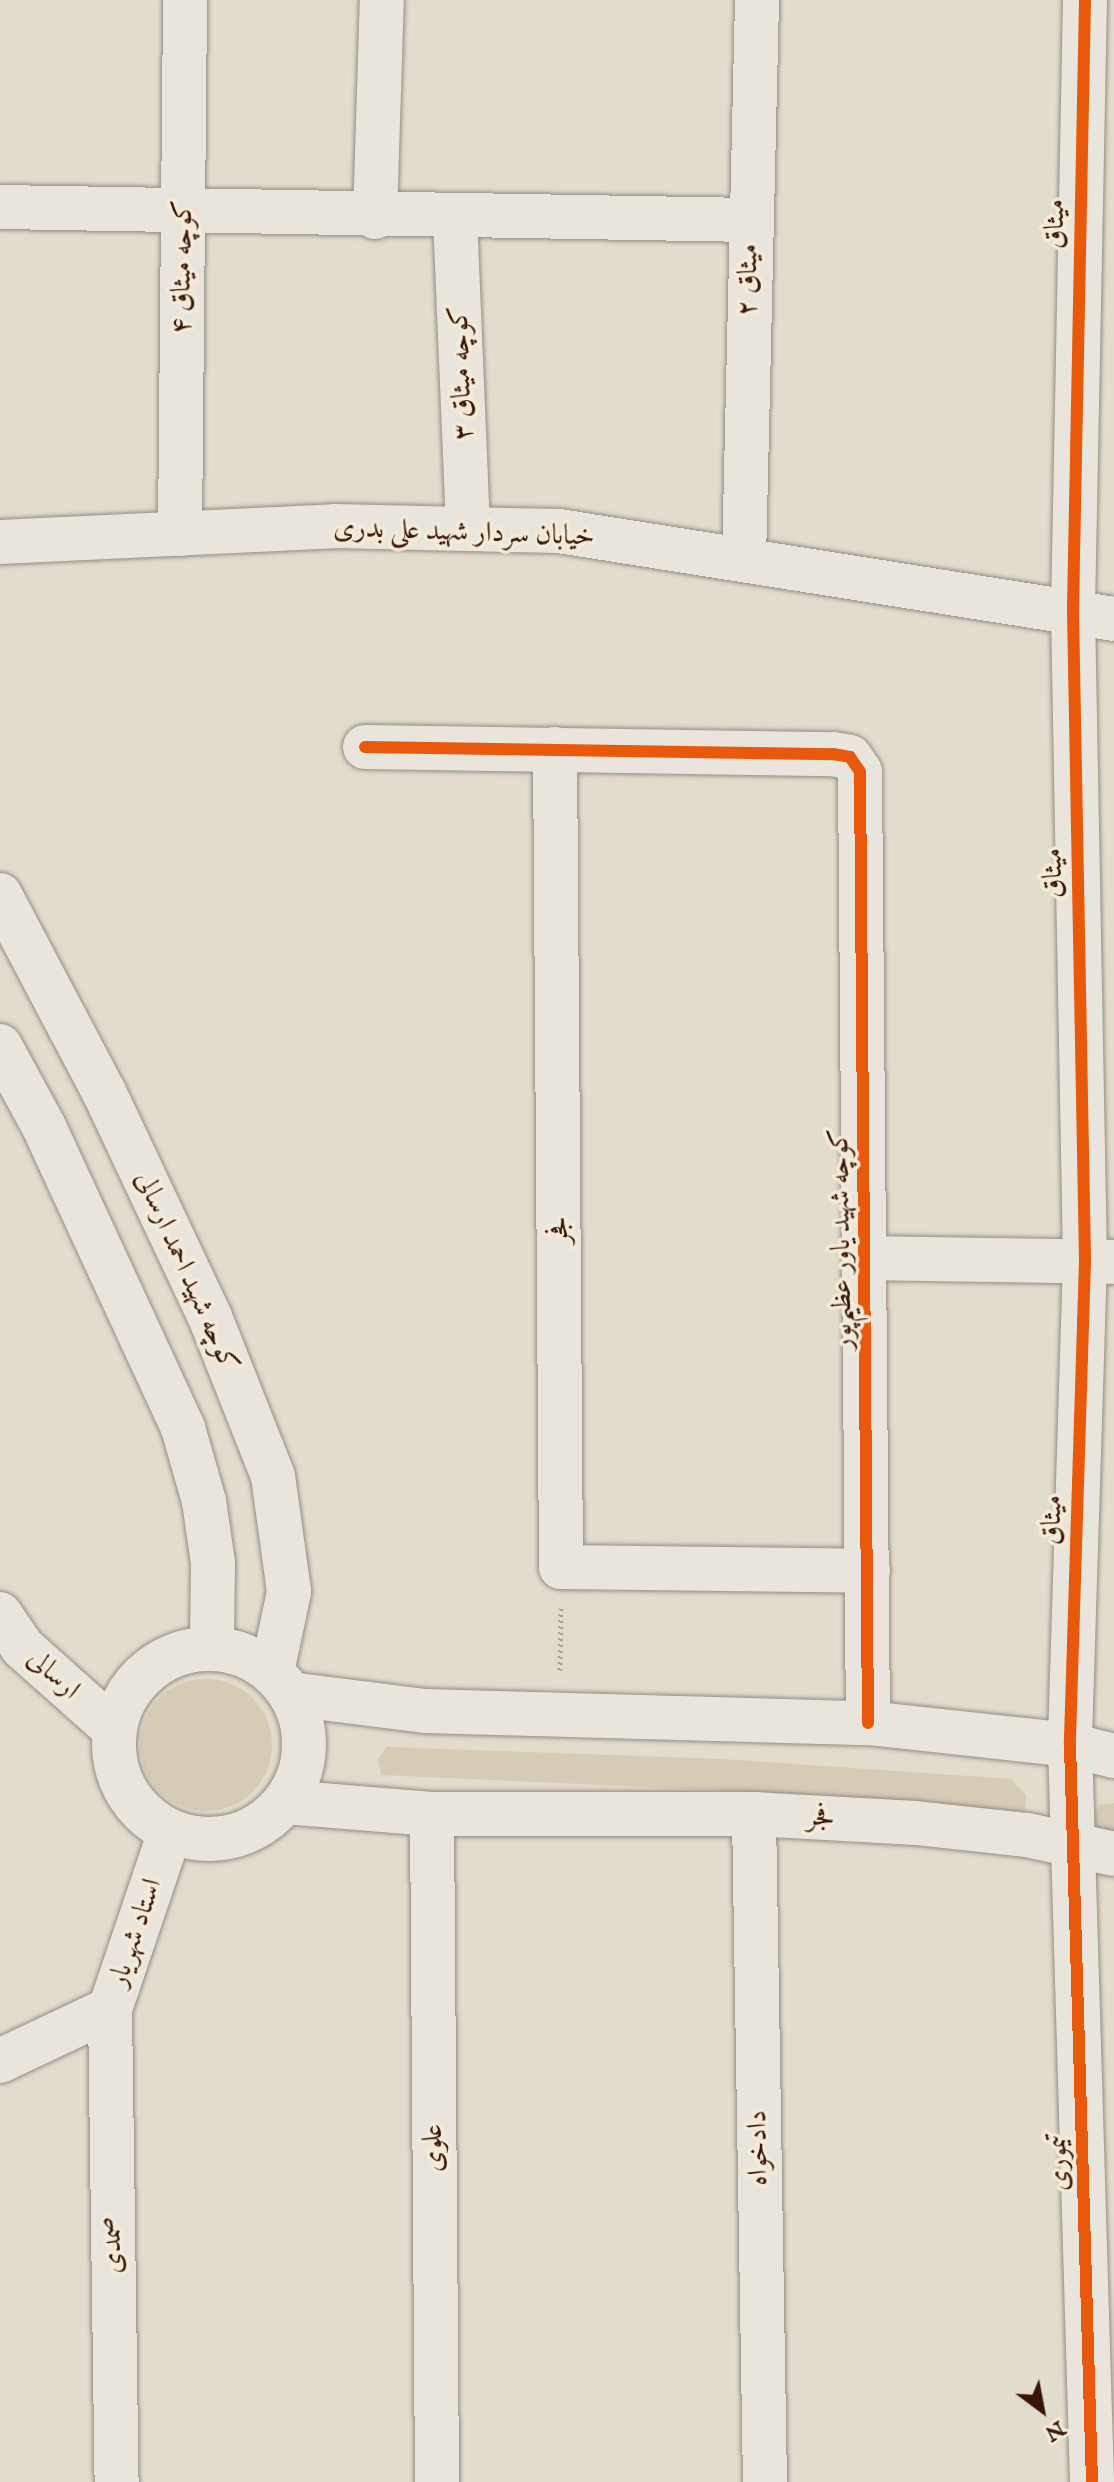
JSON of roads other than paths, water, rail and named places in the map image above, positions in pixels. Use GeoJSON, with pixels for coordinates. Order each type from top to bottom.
{"type":"FeatureCollection","features":[{"type":"Feature","properties":{"kind":"street","name":"کوچه میثاق ۴"},"geometry":{"type":"LineString","coordinates":[[180,534],[185,0]]}},
{"type":"Feature","properties":{"kind":"street"},"geometry":{"type":"LineString","coordinates":[[375,217],[382,0]]}},
{"type":"Feature","properties":{"kind":"street","name":"میثاق ۲"},"geometry":{"type":"LineString","coordinates":[[744,560],[757,0]]}},
{"type":"Feature","properties":{"kind":"street","name":"میثاق"},"geometry":{"type":"LineString","coordinates":[[1085,0],[1100,1262],[1070,1745],[1094,1848]]}},
{"type":"Feature","properties":{"kind":"street"},"geometry":{"type":"LineString","coordinates":[[0,207],[375,217],[750,220]]}},
{"type":"Feature","properties":{"kind":"street","name":"کوچه میثاق ۳"},"geometry":{"type":"LineString","coordinates":[[455,217],[468,529]]}},
{"type":"Feature","properties":{"kind":"street","name":"خیابان سردار شهید علی بدری"},"geometry":{"type":"LineString","coordinates":[[0,542],[335,526],[559,531],[1093,615]]}},
{"type":"Feature","properties":{"kind":"street"},"geometry":{"type":"LineString","coordinates":[[365,747],[555,749]]}},
{"type":"Feature","properties":{"kind":"street","name":"کوچه شهید یاور عظیم‌پور"},"geometry":{"type":"LineString","coordinates":[[555,749],[850,757],[860,772],[868,1258],[868,1723]]}},
{"type":"Feature","properties":{"kind":"street","name":"فجر"},"geometry":{"type":"LineString","coordinates":[[555,749],[561,1567],[868,1571]]}},
{"type":"Feature","properties":{"kind":"street","name":"کوچه شهید احمد ارسالی"},"geometry":{"type":"LineString","coordinates":[[0,895],[104,1092],[200,1298],[273,1476],[289,1592],[281,1683]]}},
{"type":"Feature","properties":{"kind":"street"},"geometry":{"type":"LineString","coordinates":[[0,1046],[132,1314],[183,1428],[204,1501],[213,1563],[212,1649]]}},
{"type":"Feature","properties":{"kind":"street"},"geometry":{"type":"LineString","coordinates":[[868,1258],[1100,1262],[1114,1178]]}},
{"type":"Feature","properties":{"kind":"street"},"geometry":{"type":"LineString","coordinates":[[132,1314],[156,1326],[170,1325],[183,1319],[200,1298]]}},
{"type":"Feature","properties":{"kind":"street","name":"ارسالی"},"geometry":{"type":"LineString","coordinates":[[0,1614],[22,1647],[114,1729]]}},
{"type":"Feature","properties":{"kind":"street"},"geometry":{"type":"LineString","coordinates":[[281,1683],[304,1748],[299,1777],[285,1802],[262,1824],[233,1837],[201,1840],[170,1832],[144,1815],[124,1790],[114,1760],[114,1729],[123,1702],[138,1680],[185,1652],[212,1649],[244,1656],[281,1683],[425,1711],[560,1711],[868,1723],[1070,1745],[1114,1756]]}},
{"type":"Feature","properties":{"kind":"street","name":"فجر"},"geometry":{"type":"LineString","coordinates":[[285,1802],[432,1814],[754,1814],[916,1823],[1094,1848]]}},
{"type":"Feature","properties":{"kind":"street","name":"علوی"},"geometry":{"type":"LineString","coordinates":[[432,1814],[437,2482]]}},
{"type":"Feature","properties":{"kind":"street","name":"دادخواه"},"geometry":{"type":"LineString","coordinates":[[754,1814],[765,2482]]}},
{"type":"Feature","properties":{"kind":"street","name":"استاد شهریار"},"geometry":{"type":"LineString","coordinates":[[0,2061],[110,2009],[170,1832]]}},
{"type":"Feature","properties":{"kind":"street","name":"تیموری"},"geometry":{"type":"LineString","coordinates":[[1092,2482],[1094,1848]]}},
{"type":"Feature","properties":{"kind":"street","name":"صمدی"},"geometry":{"type":"LineString","coordinates":[[110,2009],[117,2482]]}}]}
